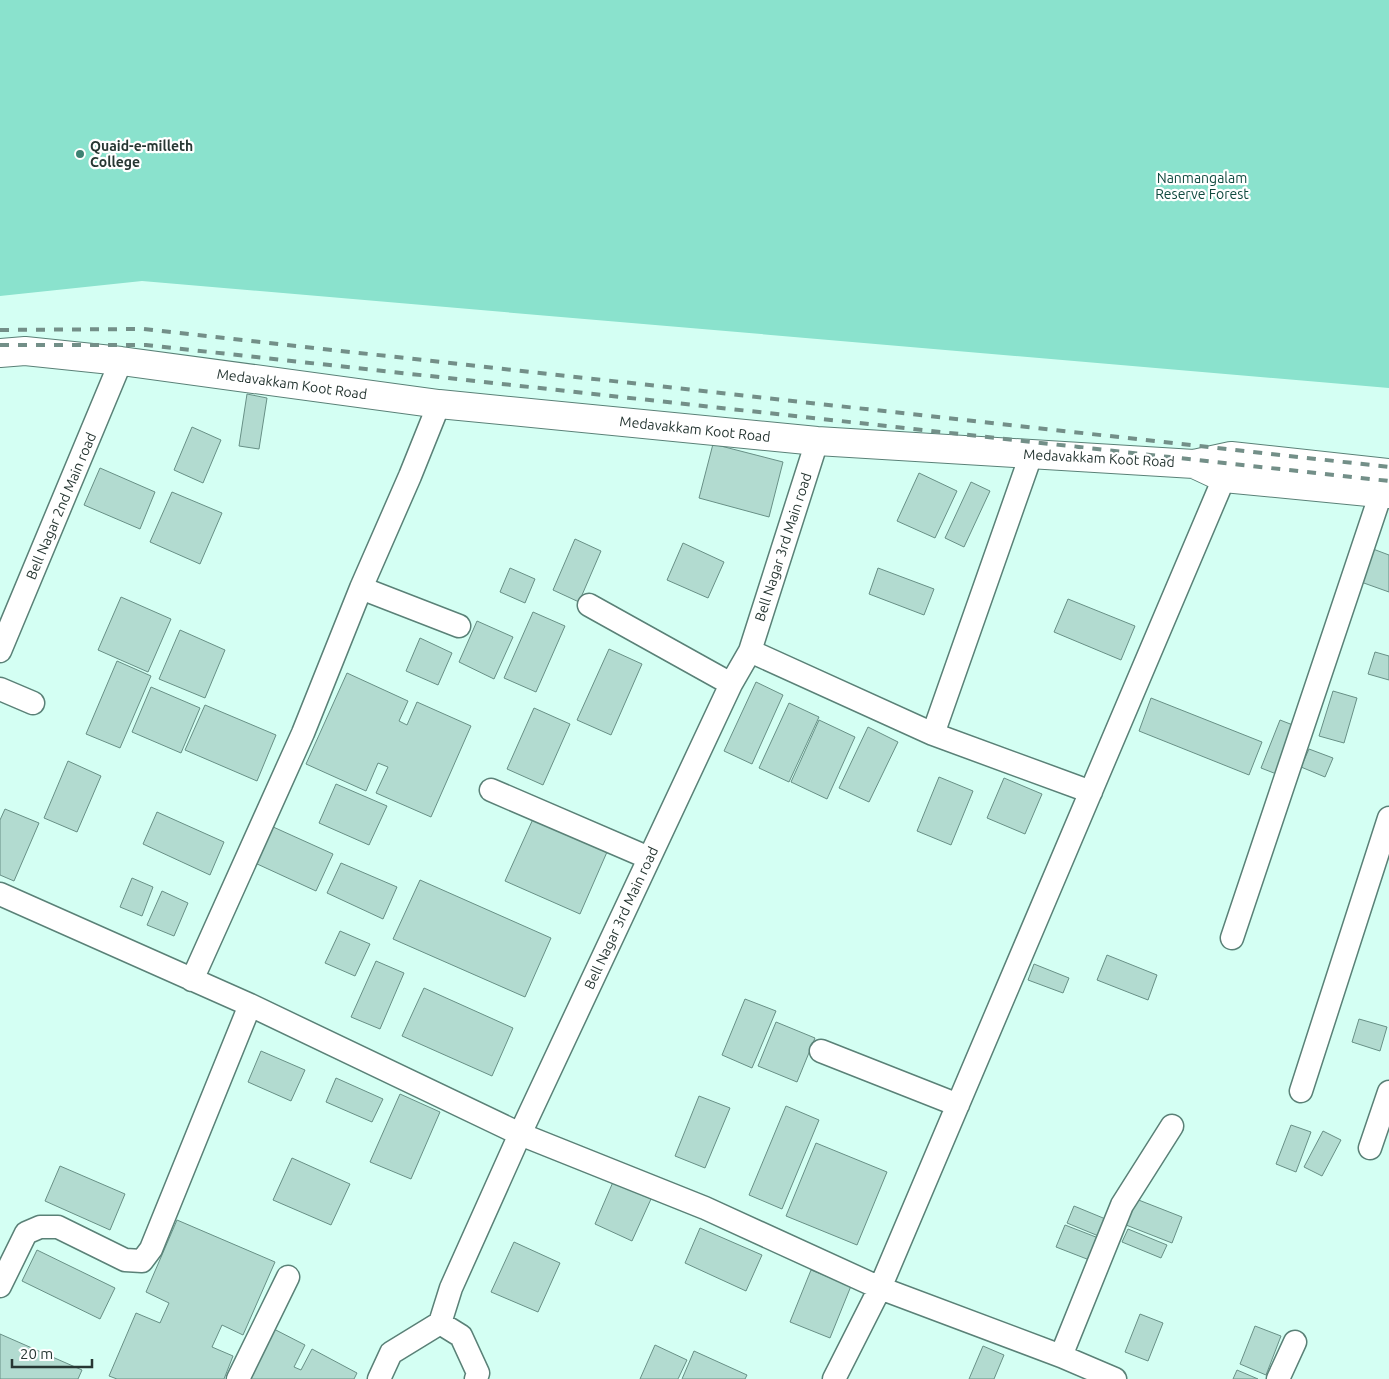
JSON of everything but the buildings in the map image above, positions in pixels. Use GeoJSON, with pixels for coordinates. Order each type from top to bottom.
{"type":"FeatureCollection","features":[{"type":"Feature","properties":{"kind":"main road","name":"Medavakkam Koot Road"},"geometry":{"type":"LineString","coordinates":[[0,354],[25,351],[121,361],[438,404],[817,441],[1194,464],[1386,487]]}},
{"type":"Feature","properties":{"kind":"street","name":"Bell Nagar 2nd Main road"},"geometry":{"type":"LineString","coordinates":[[0,651],[121,361]]}},
{"type":"Feature","properties":{"kind":"street"},"geometry":{"type":"LineString","coordinates":[[192,980],[303,733],[438,404]]}},
{"type":"Feature","properties":{"kind":"street","name":"Bell Nagar 3rd Main road"},"geometry":{"type":"LineString","coordinates":[[440,1323],[451,1288],[520,1134],[649,858],[732,684],[750,651],[817,441]]}},
{"type":"Feature","properties":{"kind":"street"},"geometry":{"type":"LineString","coordinates":[[933,734],[1031,455]]}},
{"type":"Feature","properties":{"kind":"street"},"geometry":{"type":"LineString","coordinates":[[834,1379],[880,1288],[1228,467]]}},
{"type":"Feature","properties":{"kind":"street"},"geometry":{"type":"LineString","coordinates":[[1232,938],[1386,487]]}},
{"type":"Feature","properties":{"kind":"street"},"geometry":{"type":"LineString","coordinates":[[361,588],[459,626]]}},
{"type":"Feature","properties":{"kind":"street"},"geometry":{"type":"LineString","coordinates":[[589,605],[732,684]]}},
{"type":"Feature","properties":{"kind":"street"},"geometry":{"type":"LineString","coordinates":[[750,651],[933,734],[1091,792]]}},
{"type":"Feature","properties":{"kind":"street"},"geometry":{"type":"LineString","coordinates":[[0,689],[33,703]]}},
{"type":"Feature","properties":{"kind":"street"},"geometry":{"type":"LineString","coordinates":[[491,790],[649,858]]}},
{"type":"Feature","properties":{"kind":"street"},"geometry":{"type":"LineString","coordinates":[[1301,1091],[1389,818]]}},
{"type":"Feature","properties":{"kind":"street"},"geometry":{"type":"LineString","coordinates":[[0,894],[250,1005],[520,1134],[705,1208],[880,1288],[1061,1356],[1116,1379]]}},
{"type":"Feature","properties":{"kind":"street"},"geometry":{"type":"LineString","coordinates":[[0,1286],[26,1233],[40,1227],[58,1228],[125,1260],[142,1261],[151,1250],[250,1005]]}},
{"type":"Feature","properties":{"kind":"street"},"geometry":{"type":"LineString","coordinates":[[821,1051],[958,1105]]}},
{"type":"Feature","properties":{"kind":"street"},"geometry":{"type":"LineString","coordinates":[[1370,1148],[1389,1092]]}},
{"type":"Feature","properties":{"kind":"street"},"geometry":{"type":"LineString","coordinates":[[1061,1356],[1122,1204],[1172,1126]]}},
{"type":"Feature","properties":{"kind":"street"},"geometry":{"type":"LineString","coordinates":[[238,1379],[288,1277]]}},
{"type":"Feature","properties":{"kind":"street"},"geometry":{"type":"LineString","coordinates":[[379,1379],[391,1353],[440,1323],[461,1336],[484,1377]]}},
{"type":"Feature","properties":{"kind":"street"},"geometry":{"type":"LineString","coordinates":[[1278,1379],[1295,1342]]}},
{"type":"Feature","properties":{"kind":"green space","name":"Nanmangalam Reserve Forest"},"geometry":{"type":"Polygon","coordinates":[[[0,0],[1389,0],[1389,388],[142,281],[0,296],[0,0]]]}},
{"type":"Feature","properties":{"kind":"railway"},"geometry":{"type":"LineString","coordinates":[[0,330],[143,329],[1389,467]]}},
{"type":"Feature","properties":{"kind":"railway"},"geometry":{"type":"LineString","coordinates":[[0,345],[146,345],[1389,481]]}},
{"type":"Feature","properties":{"kind":"place","name":"Quaid-e-milleth College"},"geometry":{"type":"Point","coordinates":[80,154]}}]}
